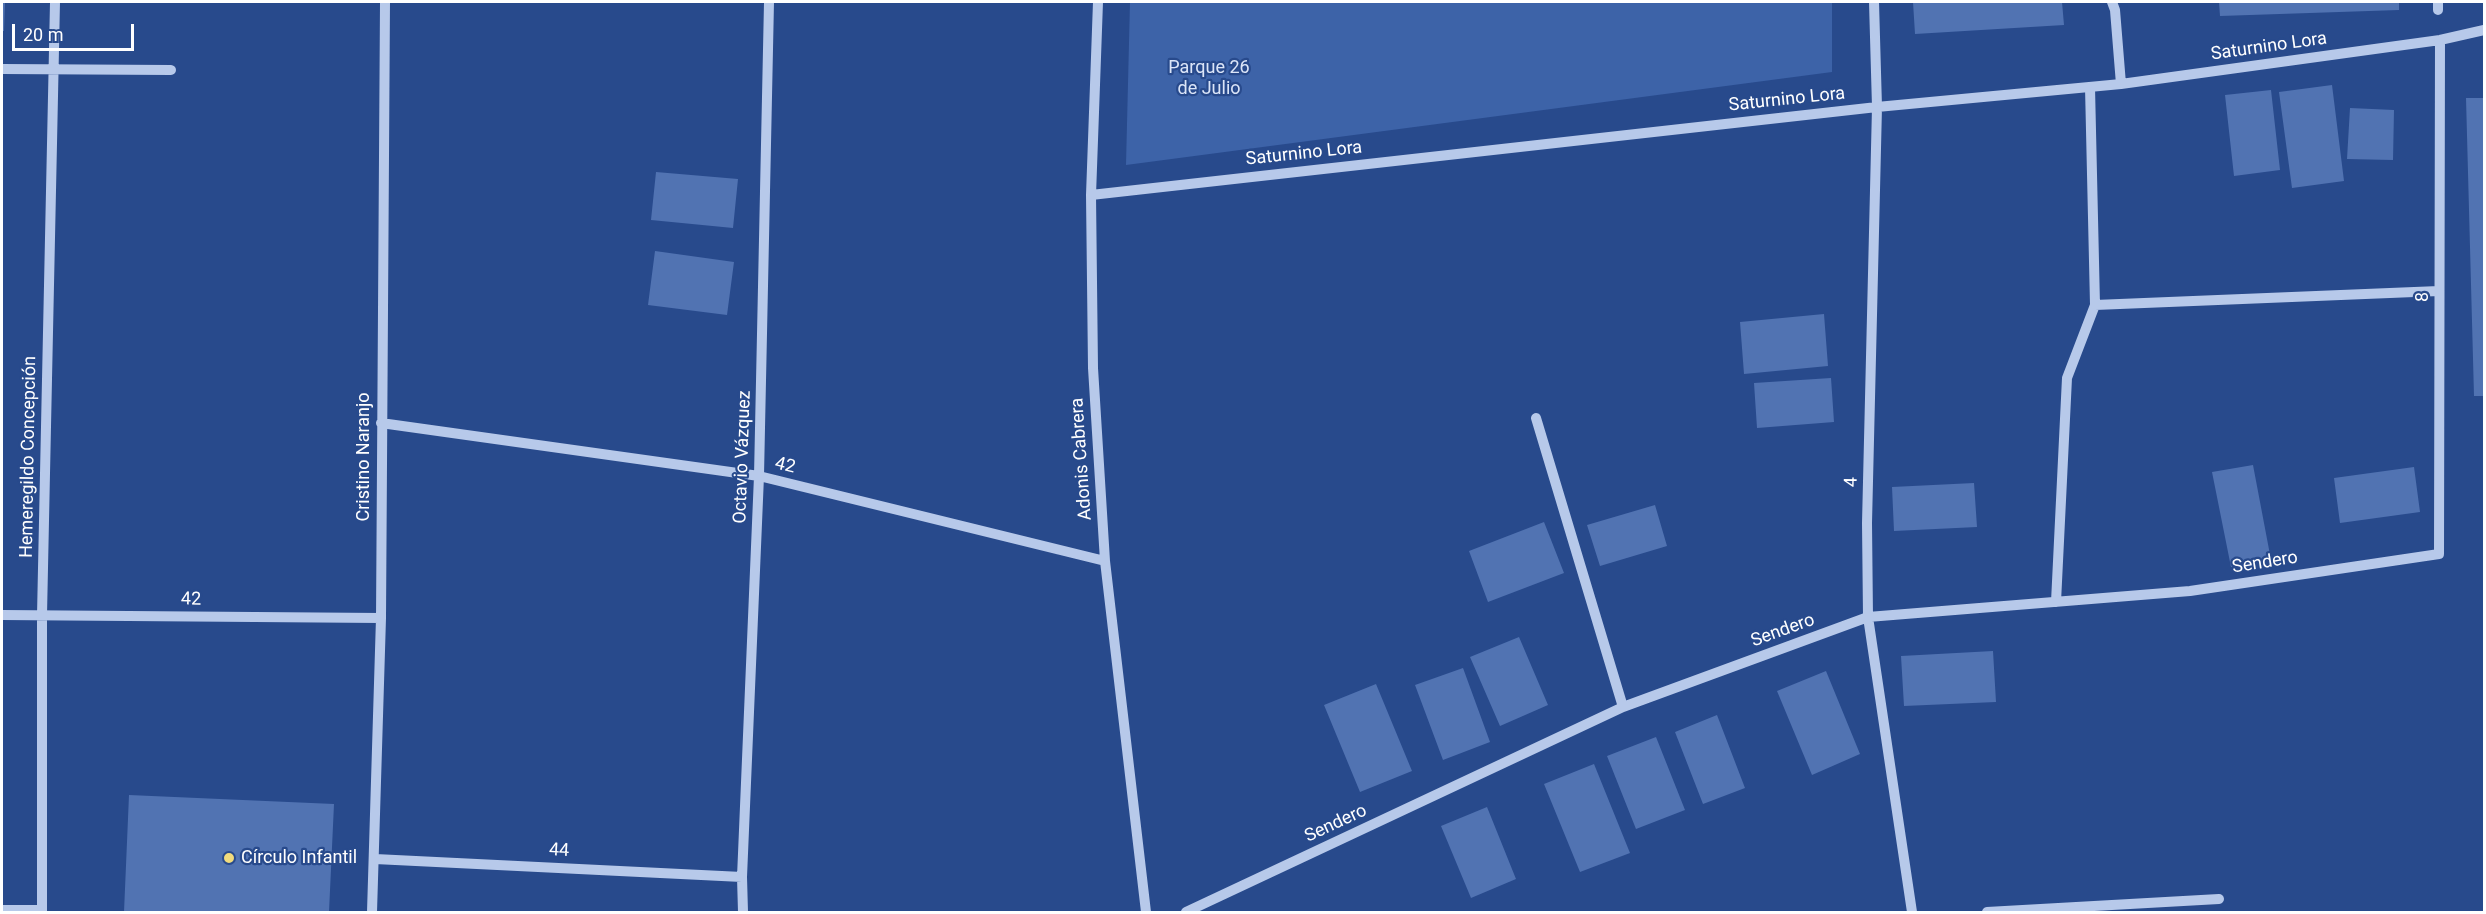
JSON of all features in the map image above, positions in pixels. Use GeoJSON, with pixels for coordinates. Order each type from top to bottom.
{"type":"FeatureCollection","features":[{"type":"Feature","properties":{"kind":"street","name":"Hemeregildo Concepción"},"geometry":{"type":"LineString","coordinates":[[42,911],[42,615],[55,2]]}},
{"type":"Feature","properties":{"kind":"street","name":"Cristino Naranjo"},"geometry":{"type":"LineString","coordinates":[[372,912],[381,618],[385,2]]}},
{"type":"Feature","properties":{"kind":"street","name":"Octavio Vázquez"},"geometry":{"type":"LineString","coordinates":[[743,912],[742,877],[759,476],[769,2]]}},
{"type":"Feature","properties":{"kind":"street","name":"Adonis Cabrera"},"geometry":{"type":"LineString","coordinates":[[1098,2],[1091,195],[1093,368],[1105,561],[1146,912]]}},
{"type":"Feature","properties":{"kind":"street","name":"4"},"geometry":{"type":"LineString","coordinates":[[1874,2],[1877,107],[1867,523],[1868,617],[1912,912]]}},
{"type":"Feature","properties":{"kind":"street"},"geometry":{"type":"LineString","coordinates":[[2116,4],[2121,84]]}},
{"type":"Feature","properties":{"kind":"street","name":"Saturnino Lora"},"geometry":{"type":"LineString","coordinates":[[1091,195],[1877,107],[2121,84],[2440,40],[2484,30]]}},
{"type":"Feature","properties":{"kind":"street","name":"8"},"geometry":{"type":"LineString","coordinates":[[2439,554],[2440,40]]}},
{"type":"Feature","properties":{"kind":"street"},"geometry":{"type":"LineString","coordinates":[[2,69],[171,70]]}},
{"type":"Feature","properties":{"kind":"street"},"geometry":{"type":"LineString","coordinates":[[2056,602],[2067,378],[2095,305],[2090,87]]}},
{"type":"Feature","properties":{"kind":"street"},"geometry":{"type":"LineString","coordinates":[[2095,305],[2439,291]]}},
{"type":"Feature","properties":{"kind":"street"},"geometry":{"type":"LineString","coordinates":[[1536,418],[1623,707]]}},
{"type":"Feature","properties":{"kind":"street","name":"42"},"geometry":{"type":"LineString","coordinates":[[381,423],[759,476],[1105,561]]}},
{"type":"Feature","properties":{"kind":"street","name":"Sendero"},"geometry":{"type":"LineString","coordinates":[[1186,912],[1623,707],[1868,617],[2190,591],[2439,554]]}},
{"type":"Feature","properties":{"kind":"street","name":"42"},"geometry":{"type":"LineString","coordinates":[[2,615],[381,618]]}},
{"type":"Feature","properties":{"kind":"street","name":"44"},"geometry":{"type":"LineString","coordinates":[[375,859],[742,877]]}},
{"type":"Feature","properties":{"kind":"street"},"geometry":{"type":"LineString","coordinates":[[1987,912],[2219,898]]}},
{"type":"Feature","properties":{"kind":"street"},"geometry":{"type":"LineString","coordinates":[[2,910],[42,911]]}},
{"type":"Feature","properties":{"kind":"green space","name":"Parque 26 de Julio"},"geometry":{"type":"Polygon","coordinates":[[[1130,2],[1832,2],[1832,72],[1126,165],[1130,2]]]}},
{"type":"Feature","properties":{"kind":"building"},"geometry":{"type":"Polygon","coordinates":[[[2,2],[5,2],[4,31],[2,31],[2,2]]]}},
{"type":"Feature","properties":{"kind":"building"},"geometry":{"type":"Polygon","coordinates":[[[1913,2],[2062,2],[2064,25],[1915,34],[1913,2]]]}},
{"type":"Feature","properties":{"kind":"building"},"geometry":{"type":"Polygon","coordinates":[[[2219,2],[2399,2],[2399,10],[2220,16],[2219,2]]]}},
{"type":"Feature","properties":{"kind":"building"},"geometry":{"type":"Polygon","coordinates":[[[2332,85],[2344,181],[2292,188],[2279,92],[2332,85]]]}},
{"type":"Feature","properties":{"kind":"building"},"geometry":{"type":"Polygon","coordinates":[[[2271,90],[2280,170],[2234,176],[2225,95],[2271,90]]]}},
{"type":"Feature","properties":{"kind":"building"},"geometry":{"type":"Polygon","coordinates":[[[2466,98],[2484,98],[2484,396],[2474,396],[2466,98]]]}},
{"type":"Feature","properties":{"kind":"building"},"geometry":{"type":"Polygon","coordinates":[[[2350,108],[2394,110],[2393,160],[2347,159],[2350,108]]]}},
{"type":"Feature","properties":{"kind":"building"},"geometry":{"type":"Polygon","coordinates":[[[656,172],[738,179],[733,228],[651,220],[656,172]]]}},
{"type":"Feature","properties":{"kind":"building"},"geometry":{"type":"Polygon","coordinates":[[[655,251],[734,262],[727,315],[648,305],[655,251]]]}},
{"type":"Feature","properties":{"kind":"building"},"geometry":{"type":"Polygon","coordinates":[[[1824,314],[1828,366],[1744,374],[1740,322],[1824,314]]]}},
{"type":"Feature","properties":{"kind":"building"},"geometry":{"type":"Polygon","coordinates":[[[1831,378],[1834,422],[1757,428],[1754,383],[1831,378]]]}},
{"type":"Feature","properties":{"kind":"building"},"geometry":{"type":"Polygon","coordinates":[[[2253,465],[2271,560],[2231,567],[2212,472],[2253,465]]]}},
{"type":"Feature","properties":{"kind":"building"},"geometry":{"type":"Polygon","coordinates":[[[2414,467],[2420,512],[2340,523],[2334,478],[2414,467]]]}},
{"type":"Feature","properties":{"kind":"building"},"geometry":{"type":"Polygon","coordinates":[[[1974,483],[1977,527],[1894,531],[1892,487],[1974,483]]]}},
{"type":"Feature","properties":{"kind":"building"},"geometry":{"type":"Polygon","coordinates":[[[1655,505],[1667,546],[1600,566],[1587,525],[1655,505]]]}},
{"type":"Feature","properties":{"kind":"building"},"geometry":{"type":"Polygon","coordinates":[[[1544,522],[1564,573],[1488,602],[1469,551],[1544,522]]]}},
{"type":"Feature","properties":{"kind":"building"},"geometry":{"type":"Polygon","coordinates":[[[1519,637],[1548,705],[1500,726],[1470,657],[1519,637]]]}},
{"type":"Feature","properties":{"kind":"building"},"geometry":{"type":"Polygon","coordinates":[[[1993,651],[1996,702],[1904,706],[1901,656],[1993,651]]]}},
{"type":"Feature","properties":{"kind":"building"},"geometry":{"type":"Polygon","coordinates":[[[1463,668],[1490,742],[1443,760],[1415,685],[1463,668]]]}},
{"type":"Feature","properties":{"kind":"building"},"geometry":{"type":"Polygon","coordinates":[[[1826,671],[1860,754],[1812,775],[1777,691],[1826,671]]]}},
{"type":"Feature","properties":{"kind":"building"},"geometry":{"type":"Polygon","coordinates":[[[1376,684],[1412,771],[1360,792],[1324,705],[1376,684]]]}},
{"type":"Feature","properties":{"kind":"building"},"geometry":{"type":"Polygon","coordinates":[[[1717,715],[1745,788],[1703,804],[1675,732],[1717,715]]]}},
{"type":"Feature","properties":{"kind":"building"},"geometry":{"type":"Polygon","coordinates":[[[1656,737],[1685,810],[1636,829],[1607,756],[1656,737]]]}},
{"type":"Feature","properties":{"kind":"building"},"geometry":{"type":"Polygon","coordinates":[[[1594,764],[1630,853],[1580,872],[1544,784],[1594,764]]]}},
{"type":"Feature","properties":{"kind":"building","name":"Círculo Infantil"},"geometry":{"type":"Polygon","coordinates":[[[129,795],[334,804],[329,912],[124,912],[129,795]]]}},
{"type":"Feature","properties":{"kind":"building"},"geometry":{"type":"Polygon","coordinates":[[[1487,807],[1516,879],[1471,898],[1441,826],[1487,807]]]}},
{"type":"Feature","properties":{"kind":"place","name":"Círculo Infantil"},"geometry":{"type":"Point","coordinates":[229,858]}}]}
